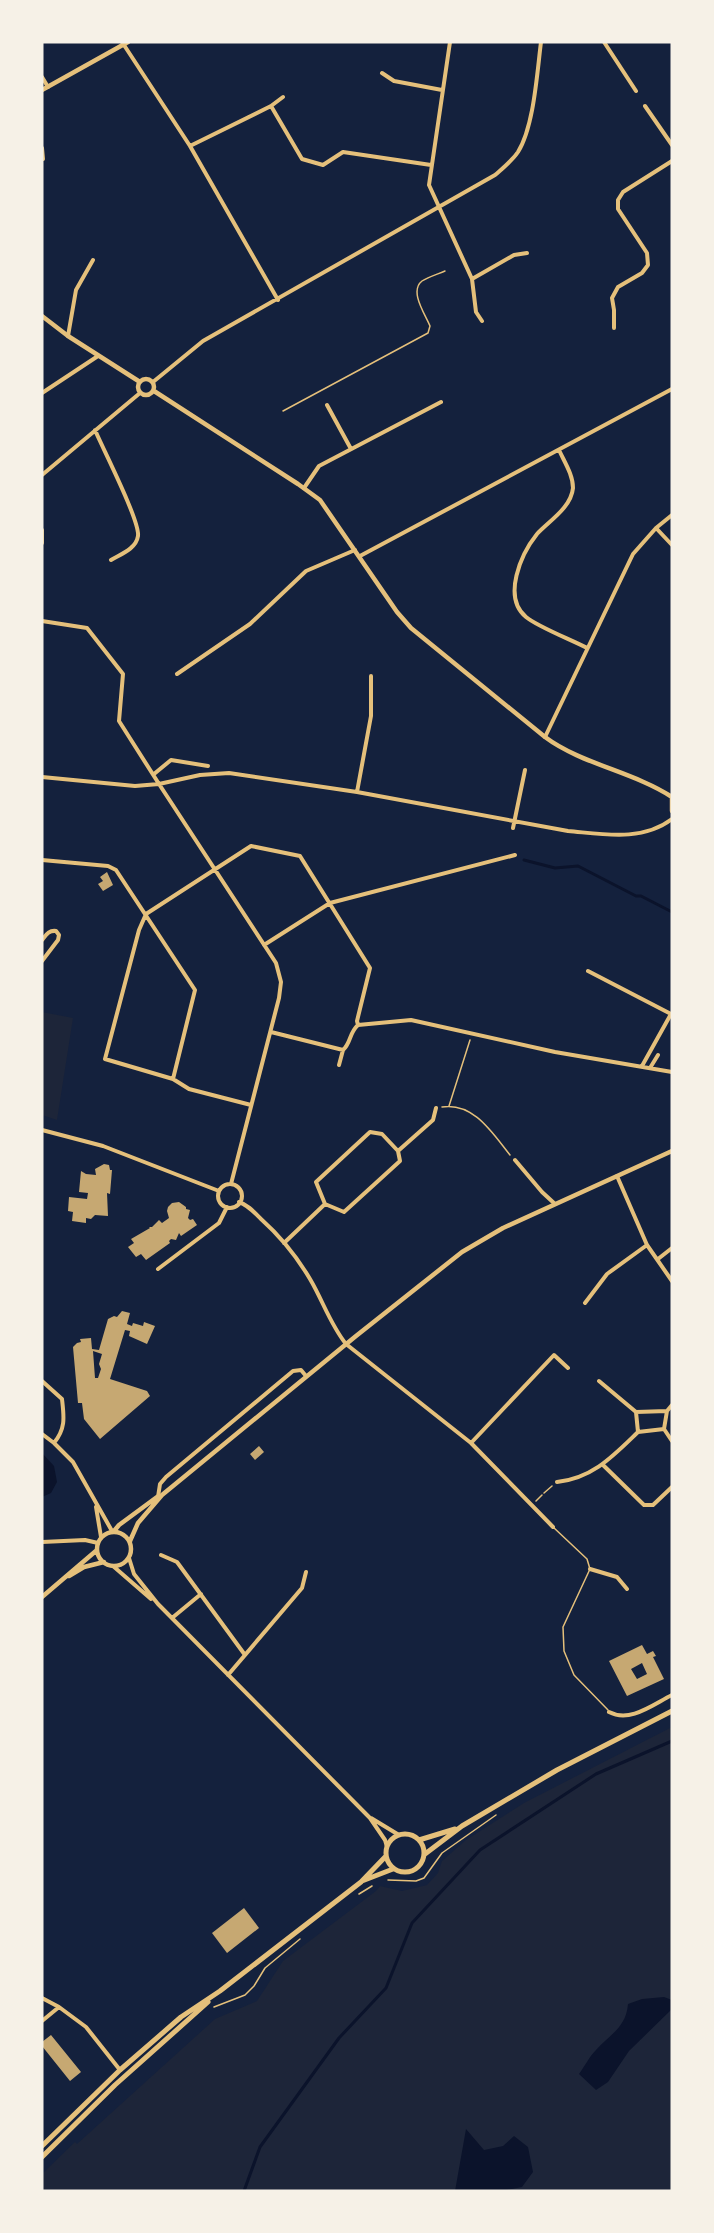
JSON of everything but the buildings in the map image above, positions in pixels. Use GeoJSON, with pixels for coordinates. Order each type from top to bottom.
{"type":"FeatureCollection","features":[{"type":"Feature","properties":{"kind":"main road"},"geometry":{"type":"LineString","coordinates":[[425,1854],[462,1826],[557,1770],[672,1711]]}},
{"type":"Feature","properties":{"kind":"main road"},"geometry":{"type":"LineString","coordinates":[[420,1840],[462,1826]]}},
{"type":"Feature","properties":{"kind":"main road"},"geometry":{"type":"LineString","coordinates":[[410,1834],[420,1840],[425,1854],[421,1865],[413,1871],[403,1873],[393,1869],[386,1856],[387,1847],[392,1839],[399,1835],[410,1834]]}},
{"type":"Feature","properties":{"kind":"main road"},"geometry":{"type":"LineString","coordinates":[[42,2146],[120,2070],[182,2017],[220,1991],[361,1882],[386,1856]]}},
{"type":"Feature","properties":{"kind":"main road"},"geometry":{"type":"LineString","coordinates":[[361,1882],[393,1869]]}},
{"type":"Feature","properties":{"kind":"main road"},"geometry":{"type":"LineString","coordinates":[[42,2157],[115,2085],[220,1991]]}},
{"type":"Feature","properties":{"kind":"street"},"geometry":{"type":"LineString","coordinates":[[450,42],[430,165],[429,185],[472,279],[476,312],[482,321]]}},
{"type":"Feature","properties":{"kind":"street"},"geometry":{"type":"LineString","coordinates":[[153,382],[203,341],[495,175],[509,163],[527,133],[541,42]]}},
{"type":"Feature","properties":{"kind":"street"},"geometry":{"type":"LineString","coordinates":[[604,42],[636,92]]}},
{"type":"Feature","properties":{"kind":"street"},"geometry":{"type":"LineString","coordinates":[[42,90],[125,43],[190,146],[278,300]]}},
{"type":"Feature","properties":{"kind":"street"},"geometry":{"type":"LineString","coordinates":[[382,73],[394,81],[442,90]]}},
{"type":"Feature","properties":{"kind":"street"},"geometry":{"type":"LineString","coordinates":[[42,76],[48,87]]}},
{"type":"Feature","properties":{"kind":"street"},"geometry":{"type":"LineString","coordinates":[[190,146],[271,106],[283,97]]}},
{"type":"Feature","properties":{"kind":"street"},"geometry":{"type":"LineString","coordinates":[[271,106],[302,159],[323,165],[343,152],[430,165]]}},
{"type":"Feature","properties":{"kind":"street"},"geometry":{"type":"LineString","coordinates":[[645,106],[672,145]]}},
{"type":"Feature","properties":{"kind":"street"},"geometry":{"type":"LineString","coordinates":[[42,148],[43,159]]}},
{"type":"Feature","properties":{"kind":"street"},"geometry":{"type":"LineString","coordinates":[[614,328],[612,298],[618,287],[642,273],[648,265],[647,254],[618,209],[618,200],[623,192],[672,161]]}},
{"type":"Feature","properties":{"kind":"street"},"geometry":{"type":"LineString","coordinates":[[472,279],[514,255],[527,253]]}},
{"type":"Feature","properties":{"kind":"street"},"geometry":{"type":"LineString","coordinates":[[68,336],[76,290],[93,260]]}},
{"type":"Feature","properties":{"kind":"street"},"geometry":{"type":"LineString","coordinates":[[42,316],[68,336],[140,382]]}},
{"type":"Feature","properties":{"kind":"street"},"geometry":{"type":"LineString","coordinates":[[42,393],[98,356]]}},
{"type":"Feature","properties":{"kind":"street"},"geometry":{"type":"LineString","coordinates":[[140,393],[138,388],[140,382],[146,379],[153,382]]}},
{"type":"Feature","properties":{"kind":"street"},"geometry":{"type":"LineString","coordinates":[[153,382],[154,392]]}},
{"type":"Feature","properties":{"kind":"street"},"geometry":{"type":"LineString","coordinates":[[360,556],[672,389]]}},
{"type":"Feature","properties":{"kind":"street"},"geometry":{"type":"LineString","coordinates":[[140,393],[147,395],[154,392]]}},
{"type":"Feature","properties":{"kind":"street"},"geometry":{"type":"LineString","coordinates":[[154,392],[320,500],[397,612],[411,628],[546,737],[562,748],[616,770],[672,798],[672,811]]}},
{"type":"Feature","properties":{"kind":"street"},"geometry":{"type":"LineString","coordinates":[[42,475],[140,393]]}},
{"type":"Feature","properties":{"kind":"street"},"geometry":{"type":"LineString","coordinates":[[304,488],[319,466],[441,402]]}},
{"type":"Feature","properties":{"kind":"street"},"geometry":{"type":"LineString","coordinates":[[327,405],[351,449]]}},
{"type":"Feature","properties":{"kind":"street"},"geometry":{"type":"LineString","coordinates":[[95,430],[136,519],[138,536],[133,548],[111,560]]}},
{"type":"Feature","properties":{"kind":"street"},"geometry":{"type":"LineString","coordinates":[[559,450],[572,477],[573,491],[566,505],[531,544],[522,560],[514,590],[517,607],[527,618],[587,648]]}},
{"type":"Feature","properties":{"kind":"street"},"geometry":{"type":"LineString","coordinates":[[546,737],[633,554],[656,528],[672,515]]}},
{"type":"Feature","properties":{"kind":"street"},"geometry":{"type":"LineString","coordinates":[[656,528],[672,545]]}},
{"type":"Feature","properties":{"kind":"street"},"geometry":{"type":"LineString","coordinates":[[42,530],[42,543]]}},
{"type":"Feature","properties":{"kind":"street"},"geometry":{"type":"LineString","coordinates":[[177,674],[250,624],[306,571],[355,550]]}},
{"type":"Feature","properties":{"kind":"street"},"geometry":{"type":"LineString","coordinates":[[42,621],[87,628],[123,674],[119,721],[276,963],[281,982],[279,998],[231,1184]]}},
{"type":"Feature","properties":{"kind":"street"},"geometry":{"type":"LineString","coordinates":[[357,792],[371,716],[371,676]]}},
{"type":"Feature","properties":{"kind":"street"},"geometry":{"type":"LineString","coordinates":[[153,774],[171,760],[208,766]]}},
{"type":"Feature","properties":{"kind":"street"},"geometry":{"type":"LineString","coordinates":[[513,828],[525,770]]}},
{"type":"Feature","properties":{"kind":"street"},"geometry":{"type":"LineString","coordinates":[[42,777],[135,786],[159,784],[200,775],[229,773],[357,792],[568,831],[627,835],[641,834],[660,828],[672,819]]}},
{"type":"Feature","properties":{"kind":"street"},"geometry":{"type":"LineString","coordinates":[[251,1105],[189,1089],[173,1080],[105,1059],[139,930],[146,914],[251,846],[300,856],[370,968],[357,1021],[358,1025]]}},
{"type":"Feature","properties":{"kind":"street"},"geometry":{"type":"LineString","coordinates":[[264,945],[330,903],[514,855]]}},
{"type":"Feature","properties":{"kind":"street"},"geometry":{"type":"LineString","coordinates":[[42,860],[108,866],[116,870],[195,990],[173,1080]]}},
{"type":"Feature","properties":{"kind":"street"},"geometry":{"type":"LineString","coordinates":[[42,940],[53,930],[59,935],[58,940],[42,961]]}},
{"type":"Feature","properties":{"kind":"street"},"geometry":{"type":"LineString","coordinates":[[588,970],[671,1014],[642,1066]]}},
{"type":"Feature","properties":{"kind":"street"},"geometry":{"type":"LineString","coordinates":[[339,1065],[351,1031],[358,1025],[411,1020],[555,1052],[672,1072]]}},
{"type":"Feature","properties":{"kind":"street"},"geometry":{"type":"LineString","coordinates":[[271,1032],[343,1050]]}},
{"type":"Feature","properties":{"kind":"street"},"geometry":{"type":"LineString","coordinates":[[650,1068],[658,1054]]}},
{"type":"Feature","properties":{"kind":"street"},"geometry":{"type":"LineString","coordinates":[[398,1151],[433,1120],[436,1108]]}},
{"type":"Feature","properties":{"kind":"street"},"geometry":{"type":"LineString","coordinates":[[42,1130],[103,1146],[219,1191]]}},
{"type":"Feature","properties":{"kind":"street"},"geometry":{"type":"LineString","coordinates":[[370,1132],[382,1134],[398,1151],[400,1161],[344,1212],[325,1204],[316,1182],[370,1132]]}},
{"type":"Feature","properties":{"kind":"street"},"geometry":{"type":"LineString","coordinates":[[42,1542],[99,1540],[160,1496],[462,1252],[503,1228],[672,1151]]}},
{"type":"Feature","properties":{"kind":"street"},"geometry":{"type":"LineString","coordinates":[[515,1160],[555,1204]]}},
{"type":"Feature","properties":{"kind":"street"},"geometry":{"type":"LineString","coordinates":[[616,1176],[647,1245],[672,1281]]}},
{"type":"Feature","properties":{"kind":"street"},"geometry":{"type":"LineString","coordinates":[[231,1184],[241,1192],[239,1202],[234,1207],[227,1207],[219,1200],[219,1191],[231,1184]]}},
{"type":"Feature","properties":{"kind":"street"},"geometry":{"type":"LineString","coordinates":[[239,1202],[245,1204],[284,1243],[311,1280],[337,1333],[346,1344],[471,1443],[553,1527]]}},
{"type":"Feature","properties":{"kind":"street"},"geometry":{"type":"LineString","coordinates":[[284,1243],[325,1204]]}},
{"type":"Feature","properties":{"kind":"street"},"geometry":{"type":"LineString","coordinates":[[158,1269],[219,1223],[227,1207]]}},
{"type":"Feature","properties":{"kind":"street"},"geometry":{"type":"LineString","coordinates":[[585,1303],[607,1274],[647,1245]]}},
{"type":"Feature","properties":{"kind":"street"},"geometry":{"type":"LineString","coordinates":[[658,1259],[672,1248]]}},
{"type":"Feature","properties":{"kind":"street"},"geometry":{"type":"LineString","coordinates":[[471,1443],[554,1355],[568,1368]]}},
{"type":"Feature","properties":{"kind":"street"},"geometry":{"type":"LineString","coordinates":[[113,1566],[122,1564],[129,1558],[132,1551],[130,1541],[136,1526],[160,1496],[160,1484],[166,1477],[293,1371],[301,1370],[306,1377]]}},
{"type":"Feature","properties":{"kind":"street"},"geometry":{"type":"LineString","coordinates":[[42,1381],[62,1399],[64,1423],[62,1433],[54,1443]]}},
{"type":"Feature","properties":{"kind":"street"},"geometry":{"type":"LineString","coordinates":[[598,1381],[636,1412],[667,1411]]}},
{"type":"Feature","properties":{"kind":"street"},"geometry":{"type":"LineString","coordinates":[[672,1405],[667,1411],[664,1429],[672,1441]]}},
{"type":"Feature","properties":{"kind":"street"},"geometry":{"type":"LineString","coordinates":[[636,1412],[638,1432]]}},
{"type":"Feature","properties":{"kind":"street"},"geometry":{"type":"LineString","coordinates":[[557,1482],[568,1480],[603,1465],[638,1432],[664,1429]]}},
{"type":"Feature","properties":{"kind":"street"},"geometry":{"type":"LineString","coordinates":[[42,1434],[73,1462],[96,1506],[113,1531],[123,1534],[130,1541]]}},
{"type":"Feature","properties":{"kind":"street"},"geometry":{"type":"LineString","coordinates":[[603,1465],[645,1506],[652,1505],[672,1487]]}},
{"type":"Feature","properties":{"kind":"street"},"geometry":{"type":"LineString","coordinates":[[96,1506],[99,1558],[113,1566],[172,1618],[370,1818],[387,1847]]}},
{"type":"Feature","properties":{"kind":"street"},"geometry":{"type":"LineString","coordinates":[[42,1597],[97,1550]]}},
{"type":"Feature","properties":{"kind":"street"},"geometry":{"type":"LineString","coordinates":[[161,1555],[177,1562],[245,1655]]}},
{"type":"Feature","properties":{"kind":"street"},"geometry":{"type":"LineString","coordinates":[[129,1558],[134,1574],[158,1604]]}},
{"type":"Feature","properties":{"kind":"street"},"geometry":{"type":"LineString","coordinates":[[59,1583],[84,1567],[104,1562]]}},
{"type":"Feature","properties":{"kind":"street"},"geometry":{"type":"LineString","coordinates":[[590,1569],[617,1577],[627,1589]]}},
{"type":"Feature","properties":{"kind":"street"},"geometry":{"type":"LineString","coordinates":[[228,1675],[302,1588],[306,1572]]}},
{"type":"Feature","properties":{"kind":"street"},"geometry":{"type":"LineString","coordinates":[[172,1618],[201,1594]]}},
{"type":"Feature","properties":{"kind":"street"},"geometry":{"type":"LineString","coordinates":[[609,1712],[619,1717],[630,1716],[672,1695]]}},
{"type":"Feature","properties":{"kind":"street"},"geometry":{"type":"LineString","coordinates":[[370,1818],[399,1835]]}},
{"type":"Feature","properties":{"kind":"street"},"geometry":{"type":"LineString","coordinates":[[42,1998],[59,2007],[86,2027],[120,2070]]}},
{"type":"Feature","properties":{"kind":"street"},"geometry":{"type":"LineString","coordinates":[[42,2021],[59,2007]]}},
{"type":"Feature","properties":{"kind":"lane"},"geometry":{"type":"LineString","coordinates":[[553,1527],[587,1558],[590,1569],[563,1627],[564,1652],[574,1675],[609,1712]]}},
{"type":"Feature","properties":{"kind":"path"},"geometry":{"type":"LineString","coordinates":[[283,411],[428,333],[430,326],[417,294],[418,287],[423,281],[445,271]]}},
{"type":"Feature","properties":{"kind":"path"},"geometry":{"type":"LineString","coordinates":[[449,1106],[472,1033]]}},
{"type":"Feature","properties":{"kind":"path"},"geometry":{"type":"LineString","coordinates":[[436,1108],[449,1106],[471,1112],[515,1160]]}},
{"type":"Feature","properties":{"kind":"path"},"geometry":{"type":"LineString","coordinates":[[543,1494],[557,1482]]}},
{"type":"Feature","properties":{"kind":"path"},"geometry":{"type":"LineString","coordinates":[[382,1880],[408,1881],[424,1878],[442,1853],[496,1815]]}},
{"type":"Feature","properties":{"kind":"path"},"geometry":{"type":"LineString","coordinates":[[356,1896],[373,1885]]}},
{"type":"Feature","properties":{"kind":"path"},"geometry":{"type":"LineString","coordinates":[[213,2007],[244,1995],[254,1986],[265,1968],[302,1938]]}},
{"type":"Feature","properties":{"kind":"shaded area"},"geometry":{"type":"Polygon","coordinates":[[[42,1012],[73,1018],[57,1120],[42,1115],[42,1012]]]}},
{"type":"Feature","properties":{"kind":"shaded area"},"geometry":{"type":"Polygon","coordinates":[[[42,1453],[54,1466],[57,1482],[51,1493],[42,1497],[42,1453]]]}},
{"type":"Feature","properties":{"kind":"shaded area"},"geometry":{"type":"Polygon","coordinates":[[[672,1727],[672,2191],[42,2191],[42,2174],[75,2142],[77,2144],[215,2019],[257,2001],[283,1961],[380,1886],[402,1891],[427,1885],[438,1873],[442,1861],[466,1840],[524,1803],[672,1727]]]}},
{"type":"Feature","properties":{"kind":"shaded area"},"geometry":{"type":"Polygon","coordinates":[[[664,1997],[672,2000],[672,2009],[629,2051],[608,2082],[596,2090],[579,2074],[594,2053],[621,2025],[628,2004],[642,1999],[664,1997]]]}},
{"type":"Feature","properties":{"kind":"shaded area"},"geometry":{"type":"Polygon","coordinates":[[[466,2129],[484,2150],[503,2146],[514,2136],[528,2147],[533,2172],[522,2187],[501,2191],[455,2191],[466,2129]]]}},
{"type":"Feature","properties":{"kind":"waterway"},"geometry":{"type":"LineString","coordinates":[[524,860],[555,868],[578,866],[672,912]]}},
{"type":"Feature","properties":{"kind":"waterway"},"geometry":{"type":"LineString","coordinates":[[244,2191],[260,2147],[339,2038],[386,1988],[412,1923],[480,1850],[596,1774],[672,1741]]}}]}
